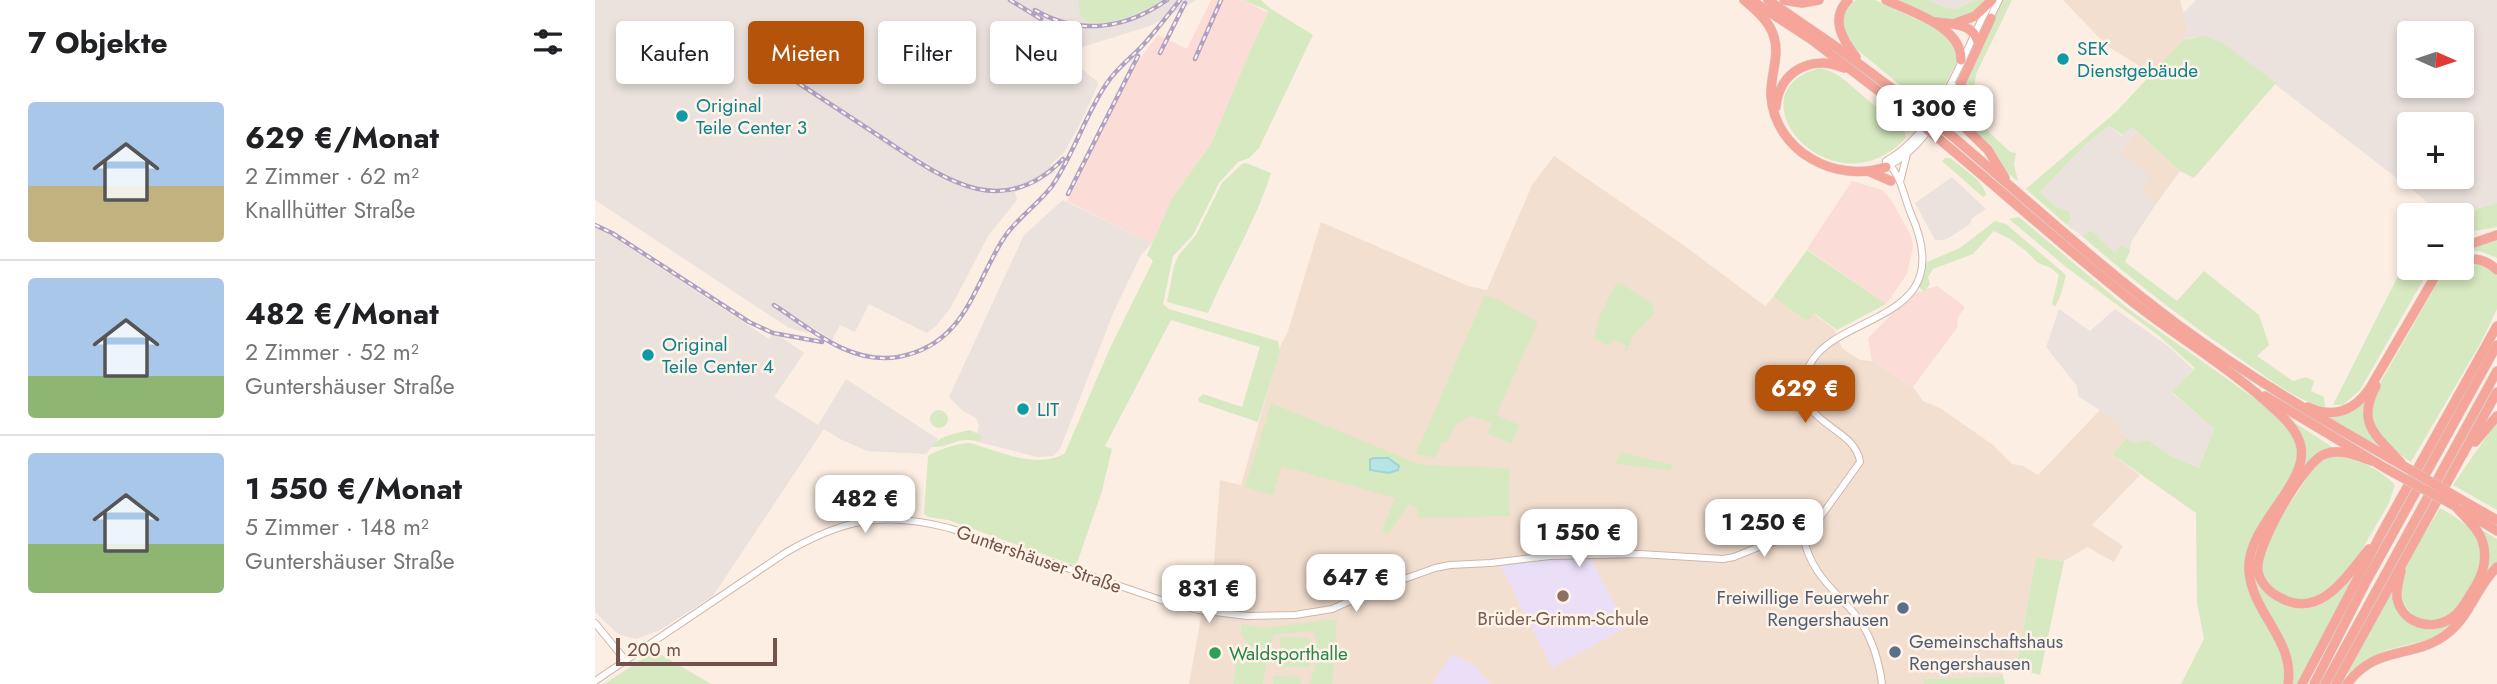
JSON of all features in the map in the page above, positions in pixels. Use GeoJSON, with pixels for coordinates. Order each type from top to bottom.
{"type":"FeatureCollection","features":[{"type":"Feature","properties":{"kind":"highway"},"geometry":{"type":"LineString","coordinates":[[1744,0],[1766,22],[1775,39],[1776,56],[1771,92],[1777,116],[1787,137],[1803,154],[1824,166],[1869,172],[1896,183]]}},
{"type":"Feature","properties":{"kind":"highway"},"geometry":{"type":"LineString","coordinates":[[1751,0],[1812,40],[1874,86]]}},
{"type":"Feature","properties":{"kind":"highway"},"geometry":{"type":"LineString","coordinates":[[1768,0],[1863,66],[1918,114],[1939,139],[2134,303],[2237,378],[2372,461]]}},
{"type":"Feature","properties":{"kind":"highway"},"geometry":{"type":"LineString","coordinates":[[1784,0],[1802,3],[1819,0]]}},
{"type":"Feature","properties":{"kind":"highway"},"geometry":{"type":"LineString","coordinates":[[1848,0],[1841,10],[1838,26],[1847,45],[1863,66]]}},
{"type":"Feature","properties":{"kind":"highway"},"geometry":{"type":"LineString","coordinates":[[1886,0],[1934,22],[1957,41],[1961,60]]}},
{"type":"Feature","properties":{"kind":"highway"},"geometry":{"type":"LineString","coordinates":[[1934,22],[1954,24],[1975,16],[1992,0]]}},
{"type":"Feature","properties":{"kind":"highway"},"geometry":{"type":"LineString","coordinates":[[1991,18],[1950,107],[1953,116],[1988,150],[2008,183]]}},
{"type":"Feature","properties":{"kind":"highway"},"geometry":{"type":"LineString","coordinates":[[1954,24],[1976,38]]}},
{"type":"Feature","properties":{"kind":"highway"},"geometry":{"type":"LineString","coordinates":[[1777,116],[1776,100],[1782,85],[1791,73],[1804,65],[1820,62],[1835,64],[1874,86],[1945,130],[2146,300],[2211,348],[2390,460],[2497,531]]}},
{"type":"Feature","properties":{"kind":"highway"},"geometry":{"type":"LineString","coordinates":[[1855,171],[1887,165]]}},
{"type":"Feature","properties":{"kind":"highway"},"geometry":{"type":"LineString","coordinates":[[1869,172],[1887,165]]}},
{"type":"Feature","properties":{"kind":"highway"},"geometry":{"type":"LineString","coordinates":[[2474,243],[2497,235]]}},
{"type":"Feature","properties":{"kind":"highway"},"geometry":{"type":"LineString","coordinates":[[2474,261],[2485,261],[2497,270]]}},
{"type":"Feature","properties":{"kind":"highway"},"geometry":{"type":"LineString","coordinates":[[2275,390],[2314,409],[2339,413],[2353,408],[2369,388],[2433,280]]}},
{"type":"Feature","properties":{"kind":"highway"},"geometry":{"type":"LineString","coordinates":[[2390,460],[2370,426],[2369,401],[2439,280]]}},
{"type":"Feature","properties":{"kind":"highway"},"geometry":{"type":"LineString","coordinates":[[2302,684],[2381,534],[2497,326]]}},
{"type":"Feature","properties":{"kind":"highway"},"geometry":{"type":"LineString","coordinates":[[2314,684],[2366,582],[2497,345]]}},
{"type":"Feature","properties":{"kind":"highway"},"geometry":{"type":"LineString","coordinates":[[2325,684],[2497,371]]}},
{"type":"Feature","properties":{"kind":"highway"},"geometry":{"type":"LineString","coordinates":[[2237,378],[2290,425],[2301,446],[2297,472],[2254,544],[2248,568],[2253,591],[2286,653],[2289,665],[2288,684]]}},
{"type":"Feature","properties":{"kind":"highway"},"geometry":{"type":"LineString","coordinates":[[2336,684],[2497,392]]}},
{"type":"Feature","properties":{"kind":"highway"},"geometry":{"type":"LineString","coordinates":[[2456,466],[2497,416]]}},
{"type":"Feature","properties":{"kind":"highway"},"geometry":{"type":"LineString","coordinates":[[2381,534],[2335,590],[2321,600],[2308,604],[2285,601],[2267,588],[2258,569],[2268,534],[2313,462],[2318,457],[2334,452],[2348,453],[2372,461],[2390,460],[2407,468],[2462,508],[2496,519]]}},
{"type":"Feature","properties":{"kind":"highway"},"geometry":{"type":"LineString","coordinates":[[2409,550],[2398,582],[2399,605],[2410,620],[2419,623],[2437,625],[2455,616],[2480,578],[2486,559],[2481,537],[2462,508]]}},
{"type":"Feature","properties":{"kind":"highway"},"geometry":{"type":"LineString","coordinates":[[2347,684],[2360,669],[2377,658],[2431,643],[2447,634],[2497,567]]}},
{"type":"Feature","properties":{"kind":"street"},"geometry":{"type":"LineString","coordinates":[[1896,183],[1907,154],[1933,124],[1992,0]]}},
{"type":"Feature","properties":{"kind":"street"},"geometry":{"type":"LineString","coordinates":[[1887,165],[1920,132],[1961,60],[1991,18],[1999,0]]}},
{"type":"Feature","properties":{"kind":"street"},"geometry":{"type":"LineString","coordinates":[[1887,165],[1907,154]]}},
{"type":"Feature","properties":{"kind":"street"},"geometry":{"type":"LineString","coordinates":[[1882,684],[1880,670],[1865,630],[1814,569],[1803,536],[1817,524],[1859,467],[1860,457],[1851,443],[1815,416],[1809,406],[1805,397],[1805,377],[1810,362],[1824,347],[1892,309],[1913,289],[1921,268],[1923,248],[1918,229],[1887,165]]}},
{"type":"Feature","properties":{"kind":"street","name":"Guntershäuser Straße"},"geometry":{"type":"LineString","coordinates":[[595,681],[793,548],[834,529],[870,520],[906,519],[939,526],[1161,600],[1198,610],[1248,616],[1296,615],[1332,609],[1379,588],[1442,566],[1550,556],[1640,554],[1723,559],[1766,544],[1803,536]]}},
{"type":"Feature","properties":{"kind":"street"},"geometry":{"type":"LineString","coordinates":[[595,623],[626,661]]}},
{"type":"Feature","properties":{"kind":"shaded area"},"geometry":{"type":"Polygon","coordinates":[[[595,0],[1197,0],[1150,26],[1082,47],[1082,21],[990,21],[990,84],[1082,84],[1082,69],[1098,84],[1064,152],[1050,165],[1055,172],[1015,192],[1017,200],[988,236],[951,307],[927,333],[869,304],[855,332],[840,325],[832,340],[812,327],[808,333],[789,328],[595,200],[595,0]]]}},
{"type":"Feature","properties":{"kind":"shaded area"},"geometry":{"type":"Polygon","coordinates":[[[1211,0],[1243,0],[1266,12],[1270,9],[1211,144],[1172,198],[1152,243],[1067,201],[1138,61],[1158,35],[1187,49],[1211,0]]]}},
{"type":"Feature","properties":{"kind":"shaded area"},"geometry":{"type":"Polygon","coordinates":[[[1928,0],[1975,0],[1956,9],[1928,0]]]}},
{"type":"Feature","properties":{"kind":"shaded area"},"geometry":{"type":"Polygon","coordinates":[[[2063,0],[2180,0],[2188,30],[2183,40],[2150,77],[2138,65],[2107,46],[2063,0]]]}},
{"type":"Feature","properties":{"kind":"shaded area"},"geometry":{"type":"Polygon","coordinates":[[[2196,0],[2497,0],[2497,203],[2474,210],[2474,203],[2428,203],[2411,189],[2474,189],[2474,112],[2397,112],[2397,178],[2254,68],[2195,37],[2183,40],[2188,30],[2182,14],[2196,0]]]}},
{"type":"Feature","properties":{"kind":"shaded area"},"geometry":{"type":"Polygon","coordinates":[[[2109,126],[2122,136],[2132,127],[2136,131],[2119,154],[2150,175],[2141,190],[2156,204],[2131,242],[2130,251],[2122,246],[2115,253],[2091,230],[2082,236],[2067,225],[2071,220],[2070,212],[2055,206],[2040,192],[2086,144],[2109,126]]]}},
{"type":"Feature","properties":{"kind":"shaded area"},"geometry":{"type":"Polygon","coordinates":[[[2136,131],[2180,171],[2156,204],[2141,190],[2119,154],[2136,131]]]}},
{"type":"Feature","properties":{"kind":"shaded area"},"geometry":{"type":"Polygon","coordinates":[[[1554,156],[1682,244],[1765,306],[1773,297],[1806,321],[1813,313],[1834,329],[1842,348],[1860,360],[1872,361],[1913,387],[1923,401],[1940,408],[1993,445],[2012,464],[2023,466],[2038,475],[2100,410],[2121,423],[2119,427],[2127,438],[2112,454],[2140,475],[2092,525],[2123,546],[2114,562],[2087,547],[2064,561],[2036,557],[2015,673],[2001,668],[2003,676],[1924,679],[1924,684],[1189,684],[1202,601],[1211,603],[1220,480],[1241,485],[1281,345],[1288,331],[1321,222],[1468,286],[1487,290],[1532,185],[1554,156]]]}},
{"type":"Feature","properties":{"kind":"shaded area"},"geometry":{"type":"Polygon","coordinates":[[[1952,177],[1986,209],[1950,237],[1935,240],[1915,203],[1952,177]]]}},
{"type":"Feature","properties":{"kind":"shaded area"},"geometry":{"type":"Polygon","coordinates":[[[1852,181],[1882,190],[1892,201],[1911,236],[1913,247],[1907,274],[1886,304],[1807,249],[1852,181]]]}},
{"type":"Feature","properties":{"kind":"shaded area","name":"LIT"},"geometry":{"type":"Polygon","coordinates":[[[1063,200],[1152,243],[1141,255],[1114,311],[1060,449],[1053,456],[1037,457],[975,441],[979,426],[976,418],[963,411],[949,397],[1024,235],[1063,200]]]}},
{"type":"Feature","properties":{"kind":"shaded area"},"geometry":{"type":"Polygon","coordinates":[[[595,225],[769,339],[772,335],[781,337],[804,353],[774,397],[818,425],[846,379],[938,439],[926,454],[867,451],[824,429],[713,596],[660,630],[636,639],[618,634],[595,612],[595,225]]]}},
{"type":"Feature","properties":{"kind":"shaded area"},"geometry":{"type":"Polygon","coordinates":[[[1937,286],[1965,307],[1958,318],[1957,328],[1913,387],[1872,361],[1868,338],[1912,294],[1937,286]]]}},
{"type":"Feature","properties":{"kind":"shaded area"},"geometry":{"type":"Polygon","coordinates":[[[2059,309],[2090,331],[2115,309],[2168,346],[2193,369],[2172,393],[2214,429],[2199,468],[2173,457],[2148,440],[2134,443],[2119,427],[2120,423],[2078,396],[2077,386],[2046,347],[2059,309]]]}},
{"type":"Feature","properties":{"kind":"shaded area","name":"Brüder-Grimm-Schule"},"geometry":{"type":"Polygon","coordinates":[[[1590,557],[1626,627],[1552,668],[1500,564],[1590,557]]]}},
{"type":"Feature","properties":{"kind":"shaded area"},"geometry":{"type":"Polygon","coordinates":[[[1452,654],[1474,665],[1491,684],[1432,684],[1452,654]]]}},
{"type":"Feature","properties":{"kind":"green space"},"geometry":{"type":"Polygon","coordinates":[[[1079,0],[1163,0],[1127,17],[1098,23],[1087,21],[1080,14],[1079,0]]]}},
{"type":"Feature","properties":{"kind":"green space"},"geometry":{"type":"Polygon","coordinates":[[[1243,0],[1261,0],[1313,35],[1259,148],[1249,158],[1238,162],[1219,183],[1193,235],[1173,256],[1163,304],[1169,309],[1278,341],[1280,351],[1258,422],[1199,402],[1198,399],[1203,394],[1242,407],[1260,347],[1171,320],[1105,446],[1112,449],[1102,491],[1076,566],[948,520],[928,517],[924,514],[928,456],[937,451],[970,443],[1031,459],[1055,458],[1065,453],[1110,348],[1153,261],[1147,255],[1172,198],[1211,144],[1269,11],[1243,0]]]}},
{"type":"Feature","properties":{"kind":"green space"},"geometry":{"type":"Polygon","coordinates":[[[1856,0],[1875,0],[1942,31],[1953,40],[1958,60],[1932,109],[1850,42],[1844,31],[1843,19],[1846,8],[1856,0]]]}},
{"type":"Feature","properties":{"kind":"green space"},"geometry":{"type":"Polygon","coordinates":[[[1894,0],[1928,0],[1956,9],[1975,0],[1986,0],[1976,11],[1954,20],[1930,16],[1894,0]]]}},
{"type":"Feature","properties":{"kind":"green space"},"geometry":{"type":"Polygon","coordinates":[[[2003,0],[2012,0],[1976,74],[1974,90],[1980,101],[1969,113],[2010,152],[2016,153],[2014,165],[2018,181],[2006,172],[1954,113],[1953,102],[2003,0]]]}},
{"type":"Feature","properties":{"kind":"green space"},"geometry":{"type":"Polygon","coordinates":[[[2204,36],[2221,42],[2276,83],[2194,178],[2180,171],[2132,127],[2123,135],[2109,126],[2086,144],[2040,192],[2055,206],[2070,212],[2071,220],[2067,225],[2026,189],[2116,112],[2183,40],[2204,36]]]}},
{"type":"Feature","properties":{"kind":"green space"},"geometry":{"type":"Polygon","coordinates":[[[1820,68],[1840,77],[1897,120],[1906,138],[1877,158],[1848,163],[1822,156],[1800,141],[1787,121],[1784,100],[1794,81],[1820,68]]]}},
{"type":"Feature","properties":{"kind":"green space"},"geometry":{"type":"Polygon","coordinates":[[[1950,158],[1981,184],[1986,195],[1983,197],[1942,161],[1950,158]]]}},
{"type":"Feature","properties":{"kind":"green space"},"geometry":{"type":"Polygon","coordinates":[[[1246,163],[1271,173],[1258,209],[1208,313],[1167,302],[1174,266],[1179,255],[1196,235],[1222,183],[1246,163]]]}},
{"type":"Feature","properties":{"kind":"green space"},"geometry":{"type":"Polygon","coordinates":[[[2497,203],[2497,227],[2474,231],[2474,210],[2497,203]]]}},
{"type":"Feature","properties":{"kind":"green space"},"geometry":{"type":"Polygon","coordinates":[[[2019,217],[2127,308],[2271,410],[2284,422],[2297,441],[2298,463],[2249,544],[2245,579],[2251,578],[2254,553],[2263,534],[2254,557],[2256,575],[2267,593],[2285,605],[2305,609],[2315,607],[2330,599],[2352,580],[2297,684],[2181,684],[2204,639],[2197,603],[2196,513],[2112,454],[2127,438],[2134,443],[2148,440],[2173,457],[2199,468],[2214,429],[2172,392],[2195,368],[2158,335],[2066,267],[2009,219],[2019,217]]]}},
{"type":"Feature","properties":{"kind":"green space"},"geometry":{"type":"Polygon","coordinates":[[[1995,221],[2006,224],[2066,275],[2055,307],[2052,304],[2059,275],[2051,268],[2038,263],[2010,239],[1994,231],[1973,254],[1933,269],[1925,292],[1917,286],[1927,262],[1960,248],[1995,221]]]}},
{"type":"Feature","properties":{"kind":"green space"},"geometry":{"type":"Polygon","coordinates":[[[2091,230],[2115,253],[2122,245],[2130,251],[2125,262],[2177,301],[2204,271],[2259,315],[2269,345],[2257,356],[2293,381],[2306,377],[2314,381],[2311,391],[2324,397],[2325,407],[2285,390],[2164,303],[2082,236],[2091,230]]]}},
{"type":"Feature","properties":{"kind":"green space"},"geometry":{"type":"Polygon","coordinates":[[[2497,238],[2497,258],[2474,251],[2474,245],[2497,238]]]}},
{"type":"Feature","properties":{"kind":"green space"},"geometry":{"type":"Polygon","coordinates":[[[1807,250],[1886,304],[1837,330],[1814,313],[1807,321],[1802,318],[1773,297],[1807,250]]]}},
{"type":"Feature","properties":{"kind":"green space"},"geometry":{"type":"Polygon","coordinates":[[[2474,262],[2491,267],[2497,276],[2497,309],[2480,344],[2411,462],[2386,445],[2370,419],[2375,392],[2439,280],[2474,280],[2474,262]]]}},
{"type":"Feature","properties":{"kind":"green space"},"geometry":{"type":"Polygon","coordinates":[[[2397,278],[2397,280],[2423,280],[2360,390],[2343,405],[2333,405],[2397,278]]]}},
{"type":"Feature","properties":{"kind":"green space"},"geometry":{"type":"Polygon","coordinates":[[[1620,283],[1653,304],[1654,313],[1633,336],[1627,351],[1624,350],[1626,346],[1613,339],[1609,346],[1594,338],[1599,317],[1616,284],[1620,283]]]}},
{"type":"Feature","properties":{"kind":"green space"},"geometry":{"type":"Polygon","coordinates":[[[1485,295],[1538,322],[1496,415],[1519,425],[1511,444],[1488,433],[1492,423],[1471,416],[1455,425],[1447,442],[1442,442],[1435,458],[1416,454],[1485,295]]]}},
{"type":"Feature","properties":{"kind":"green space"},"geometry":{"type":"Polygon","coordinates":[[[2367,393],[2366,421],[2380,446],[2322,417],[2352,411],[2367,393]]]}},
{"type":"Feature","properties":{"kind":"green space"},"geometry":{"type":"Polygon","coordinates":[[[1271,403],[1421,465],[1509,468],[1510,516],[1418,518],[1417,507],[1409,504],[1388,534],[1382,530],[1395,498],[1282,466],[1273,495],[1245,487],[1271,403]]]}},
{"type":"Feature","properties":{"kind":"green space"},"geometry":{"type":"Polygon","coordinates":[[[939,410],[947,415],[948,419],[943,427],[939,428],[931,423],[930,419],[935,411],[939,410]]]}},
{"type":"Feature","properties":{"kind":"green space"},"geometry":{"type":"Polygon","coordinates":[[[2289,419],[2334,448],[2318,452],[2299,475],[2303,467],[2289,419]]]}},
{"type":"Feature","properties":{"kind":"green space"},"geometry":{"type":"Polygon","coordinates":[[[2497,421],[2497,510],[2453,485],[2497,421]]]}},
{"type":"Feature","properties":{"kind":"green space"},"geometry":{"type":"Polygon","coordinates":[[[970,430],[982,436],[979,442],[965,440],[931,447],[944,437],[970,430]]]}},
{"type":"Feature","properties":{"kind":"green space"},"geometry":{"type":"Polygon","coordinates":[[[1620,452],[1672,465],[1671,470],[1616,464],[1620,452]]]}},
{"type":"Feature","properties":{"kind":"green space"},"geometry":{"type":"Polygon","coordinates":[[[2335,455],[2368,466],[2395,485],[2388,505],[2355,561],[2333,588],[2313,600],[2291,599],[2271,589],[2260,569],[2268,537],[2316,464],[2325,457],[2335,455]]]}},
{"type":"Feature","properties":{"kind":"green space"},"geometry":{"type":"Polygon","coordinates":[[[2440,508],[2454,516],[2474,534],[2482,553],[2481,565],[2468,593],[2449,616],[2433,622],[2412,614],[2403,600],[2401,584],[2412,556],[2440,508]]]}},
{"type":"Feature","properties":{"kind":"green space"},"geometry":{"type":"Polygon","coordinates":[[[2475,526],[2497,539],[2497,564],[2480,585],[2486,568],[2475,526]]]}},
{"type":"Feature","properties":{"kind":"green space"},"geometry":{"type":"Polygon","coordinates":[[[2036,557],[2064,561],[2040,675],[2016,668],[2036,557]]]}},
{"type":"Feature","properties":{"kind":"green space"},"geometry":{"type":"Polygon","coordinates":[[[2395,586],[2411,624],[2456,618],[2455,622],[2431,639],[2387,650],[2370,658],[2349,676],[2348,672],[2395,586]]]}},
{"type":"Feature","properties":{"kind":"green space"},"geometry":{"type":"Polygon","coordinates":[[[1337,619],[1332,684],[1309,684],[1317,649],[1312,631],[1274,635],[1266,648],[1250,646],[1241,634],[1241,624],[1263,628],[1337,619]]]}},
{"type":"Feature","properties":{"kind":"green space"},"geometry":{"type":"Polygon","coordinates":[[[1280,637],[1310,638],[1310,667],[1280,667],[1280,637]]]}},
{"type":"Feature","properties":{"kind":"green space"},"geometry":{"type":"Polygon","coordinates":[[[1238,647],[1268,651],[1263,684],[1233,684],[1238,647]]]}},
{"type":"Feature","properties":{"kind":"green space"},"geometry":{"type":"Polygon","coordinates":[[[655,651],[711,684],[604,684],[655,651]]]}},
{"type":"Feature","properties":{"kind":"green space"},"geometry":{"type":"Polygon","coordinates":[[[1273,676],[1301,677],[1301,684],[1273,684],[1273,676]]]}},
{"type":"Feature","properties":{"kind":"green space"},"geometry":{"type":"Polygon","coordinates":[[[2003,676],[2005,684],[1924,684],[1924,679],[2003,676]]]}},
{"type":"Feature","properties":{"kind":"water"},"geometry":{"type":"Polygon","coordinates":[[[1388,458],[1399,466],[1398,470],[1389,473],[1370,470],[1370,459],[1388,458]]]}},
{"type":"Feature","properties":{"kind":"railway"},"geometry":{"type":"LineString","coordinates":[[1010,0],[1041,19]]}},
{"type":"Feature","properties":{"kind":"railway"},"geometry":{"type":"LineString","coordinates":[[1035,10],[1068,23],[1102,26],[1135,17],[1167,0]]}},
{"type":"Feature","properties":{"kind":"railway"},"geometry":{"type":"LineString","coordinates":[[774,305],[832,343],[864,356],[898,357],[920,351],[938,341],[963,313],[1007,233],[1052,186],[1107,83],[1148,40],[1180,0]]}},
{"type":"Feature","properties":{"kind":"railway"},"geometry":{"type":"LineString","coordinates":[[1195,59],[1221,0]]}},
{"type":"Feature","properties":{"kind":"railway"},"geometry":{"type":"LineString","coordinates":[[1160,53],[1185,3]]}},
{"type":"Feature","properties":{"kind":"railway"},"geometry":{"type":"LineString","coordinates":[[1068,194],[1138,56]]}},
{"type":"Feature","properties":{"kind":"railway"},"geometry":{"type":"LineString","coordinates":[[800,84],[926,166],[971,187],[993,191],[1016,188],[1040,178],[1063,159]]}},
{"type":"Feature","properties":{"kind":"railway"},"geometry":{"type":"LineString","coordinates":[[595,225],[612,233],[749,322],[773,333],[822,342]]}},
{"type":"Feature","properties":{"kind":"place","name":"SEK Dienstgebäude"},"geometry":{"type":"Point","coordinates":[2063,59]}},
{"type":"Feature","properties":{"kind":"place","name":"Original Teile Center 3"},"geometry":{"type":"Point","coordinates":[682,116]}},
{"type":"Feature","properties":{"kind":"place","name":"Original Teile Center 4"},"geometry":{"type":"Point","coordinates":[648,355]}},
{"type":"Feature","properties":{"kind":"place","name":"LIT"},"geometry":{"type":"Point","coordinates":[1023,409]}},
{"type":"Feature","properties":{"kind":"place","name":"Brüder-Grimm-Schule"},"geometry":{"type":"Point","coordinates":[1563,596]}},
{"type":"Feature","properties":{"kind":"place","name":"Freiwillige Feuerwehr Rengershausen"},"geometry":{"type":"Point","coordinates":[1903,608]}},
{"type":"Feature","properties":{"kind":"place","name":"Gemeinschaftshaus Rengershausen"},"geometry":{"type":"Point","coordinates":[1895,652]}},
{"type":"Feature","properties":{"kind":"place","name":"Waldsporthalle"},"geometry":{"type":"Point","coordinates":[1215,653]}}]}
